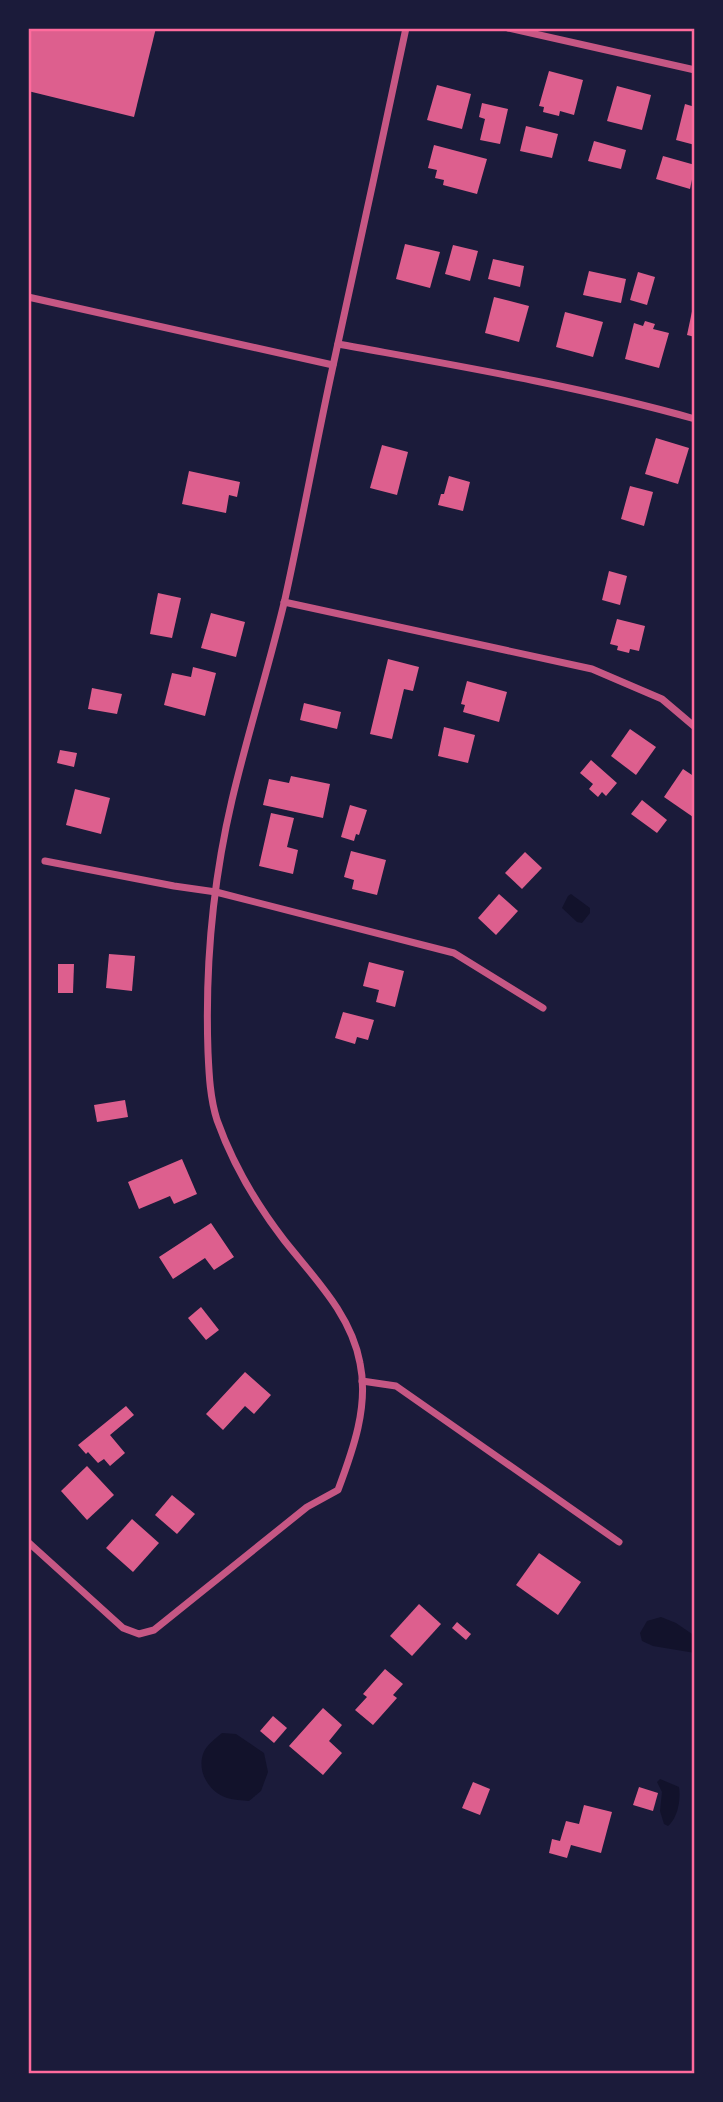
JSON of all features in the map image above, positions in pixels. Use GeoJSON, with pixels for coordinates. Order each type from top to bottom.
{"type":"FeatureCollection","features":[{"type":"Feature","properties":{"kind":"street"},"geometry":{"type":"LineString","coordinates":[[28,1542],[123,1628],[139,1634],[154,1630],[307,1507],[338,1490],[357,1429],[362,1381],[361,1364],[354,1340],[330,1296],[265,1213],[248,1185],[217,1119],[210,1085],[208,995],[216,892],[231,804],[284,602],[405,28]]}},
{"type":"Feature","properties":{"kind":"street"},"geometry":{"type":"LineString","coordinates":[[508,28],[695,70]]}},
{"type":"Feature","properties":{"kind":"street"},"geometry":{"type":"LineString","coordinates":[[28,297],[333,365]]}},
{"type":"Feature","properties":{"kind":"street"},"geometry":{"type":"LineString","coordinates":[[338,344],[626,400],[695,419]]}},
{"type":"Feature","properties":{"kind":"street"},"geometry":{"type":"LineString","coordinates":[[284,602],[592,669],[662,699],[695,727]]}},
{"type":"Feature","properties":{"kind":"street"},"geometry":{"type":"LineString","coordinates":[[45,860],[216,892],[454,953],[543,1008]]}},
{"type":"Feature","properties":{"kind":"street"},"geometry":{"type":"LineString","coordinates":[[362,1381],[396,1386],[619,1542]]}},
{"type":"Feature","properties":{"kind":"shaded area"},"geometry":{"type":"Polygon","coordinates":[[[571,894],[590,908],[590,913],[582,923],[577,922],[562,908],[571,894]]]}},
{"type":"Feature","properties":{"kind":"shaded area"},"geometry":{"type":"Polygon","coordinates":[[[661,1617],[695,1636],[695,1653],[653,1646],[642,1641],[640,1633],[647,1621],[661,1617]]]}},
{"type":"Feature","properties":{"kind":"shaded area"},"geometry":{"type":"Polygon","coordinates":[[[222,1733],[236,1734],[264,1753],[268,1772],[261,1791],[249,1801],[221,1795],[210,1786],[203,1774],[204,1751],[222,1733]]]}},
{"type":"Feature","properties":{"kind":"shaded area"},"geometry":{"type":"Polygon","coordinates":[[[660,1779],[679,1787],[678,1808],[668,1826],[664,1824],[660,1811],[662,1792],[657,1782],[660,1779]]]}},
{"type":"Feature","properties":{"kind":"building"},"geometry":{"type":"Polygon","coordinates":[[[28,28],[156,28],[134,117],[28,91],[28,28]]]}},
{"type":"Feature","properties":{"kind":"building"},"geometry":{"type":"Polygon","coordinates":[[[549,71],[583,80],[574,115],[560,111],[559,116],[543,112],[544,107],[539,106],[549,71]]]}},
{"type":"Feature","properties":{"kind":"building"},"geometry":{"type":"Polygon","coordinates":[[[437,85],[471,94],[462,129],[427,120],[437,85]]]}},
{"type":"Feature","properties":{"kind":"building"},"geometry":{"type":"Polygon","coordinates":[[[617,86],[651,95],[642,130],[607,121],[617,86]]]}},
{"type":"Feature","properties":{"kind":"building"},"geometry":{"type":"Polygon","coordinates":[[[482,103],[508,109],[500,144],[480,140],[485,119],[479,117],[482,103]]]}},
{"type":"Feature","properties":{"kind":"building"},"geometry":{"type":"Polygon","coordinates":[[[685,104],[695,107],[695,145],[676,140],[685,104]]]}},
{"type":"Feature","properties":{"kind":"building"},"geometry":{"type":"Polygon","coordinates":[[[526,126],[558,134],[552,158],[520,151],[526,126]]]}},
{"type":"Feature","properties":{"kind":"building"},"geometry":{"type":"Polygon","coordinates":[[[594,141],[626,150],[621,169],[588,161],[594,141]]]}},
{"type":"Feature","properties":{"kind":"building"},"geometry":{"type":"Polygon","coordinates":[[[434,145],[487,159],[477,194],[443,185],[444,180],[435,178],[437,170],[428,168],[434,145]]]}},
{"type":"Feature","properties":{"kind":"building"},"geometry":{"type":"Polygon","coordinates":[[[663,156],[695,165],[690,189],[656,179],[663,156]]]}},
{"type":"Feature","properties":{"kind":"building"},"geometry":{"type":"Polygon","coordinates":[[[405,244],[440,252],[430,288],[396,279],[405,244]]]}},
{"type":"Feature","properties":{"kind":"building"},"geometry":{"type":"Polygon","coordinates":[[[453,245],[478,251],[470,281],[445,274],[453,245]]]}},
{"type":"Feature","properties":{"kind":"building"},"geometry":{"type":"Polygon","coordinates":[[[493,259],[524,266],[520,287],[488,279],[493,259]]]}},
{"type":"Feature","properties":{"kind":"building"},"geometry":{"type":"Polygon","coordinates":[[[589,271],[626,279],[621,303],[583,295],[589,271]]]}},
{"type":"Feature","properties":{"kind":"building"},"geometry":{"type":"Polygon","coordinates":[[[638,272],[655,277],[647,305],[630,300],[638,272]]]}},
{"type":"Feature","properties":{"kind":"building"},"geometry":{"type":"Polygon","coordinates":[[[494,297],[529,306],[519,342],[485,333],[494,297]]]}},
{"type":"Feature","properties":{"kind":"building"},"geometry":{"type":"Polygon","coordinates":[[[695,302],[695,337],[687,335],[695,302]]]}},
{"type":"Feature","properties":{"kind":"building"},"geometry":{"type":"Polygon","coordinates":[[[565,312],[603,322],[593,357],[556,347],[565,312]]]}},
{"type":"Feature","properties":{"kind":"building"},"geometry":{"type":"Polygon","coordinates":[[[645,321],[655,324],[653,329],[669,333],[659,368],[625,359],[634,323],[643,326],[645,321]]]}},
{"type":"Feature","properties":{"kind":"building"},"geometry":{"type":"Polygon","coordinates":[[[656,438],[689,448],[678,484],[645,474],[656,438]]]}},
{"type":"Feature","properties":{"kind":"building"},"geometry":{"type":"Polygon","coordinates":[[[382,445],[408,452],[397,495],[370,488],[382,445]]]}},
{"type":"Feature","properties":{"kind":"building"},"geometry":{"type":"Polygon","coordinates":[[[189,471],[240,482],[237,497],[229,495],[226,513],[182,504],[189,471]]]}},
{"type":"Feature","properties":{"kind":"building"},"geometry":{"type":"Polygon","coordinates":[[[449,476],[470,482],[463,511],[438,505],[449,476]]]}},
{"type":"Feature","properties":{"kind":"building"},"geometry":{"type":"Polygon","coordinates":[[[630,486],[653,492],[644,526],[621,519],[630,486]]]}},
{"type":"Feature","properties":{"kind":"building"},"geometry":{"type":"Polygon","coordinates":[[[609,571],[627,576],[620,605],[602,600],[609,571]]]}},
{"type":"Feature","properties":{"kind":"building"},"geometry":{"type":"Polygon","coordinates":[[[158,593],[181,598],[172,638],[150,634],[158,593]]]}},
{"type":"Feature","properties":{"kind":"building"},"geometry":{"type":"Polygon","coordinates":[[[211,613],[245,622],[236,657],[201,648],[211,613]]]}},
{"type":"Feature","properties":{"kind":"building"},"geometry":{"type":"Polygon","coordinates":[[[617,619],[645,626],[639,651],[630,649],[629,653],[617,650],[618,646],[610,644],[617,619]]]}},
{"type":"Feature","properties":{"kind":"building"},"geometry":{"type":"Polygon","coordinates":[[[388,659],[419,667],[413,691],[404,689],[392,739],[370,734],[388,659]]]}},
{"type":"Feature","properties":{"kind":"building"},"geometry":{"type":"Polygon","coordinates":[[[193,667],[216,673],[205,716],[164,705],[172,673],[191,677],[193,667]]]}},
{"type":"Feature","properties":{"kind":"building"},"geometry":{"type":"Polygon","coordinates":[[[467,681],[507,692],[499,722],[463,712],[465,705],[461,704],[467,681]]]}},
{"type":"Feature","properties":{"kind":"building"},"geometry":{"type":"Polygon","coordinates":[[[92,688],[122,694],[117,714],[88,709],[92,688]]]}},
{"type":"Feature","properties":{"kind":"building"},"geometry":{"type":"Polygon","coordinates":[[[304,703],[341,712],[337,729],[300,720],[304,703]]]}},
{"type":"Feature","properties":{"kind":"building"},"geometry":{"type":"Polygon","coordinates":[[[444,727],[475,735],[468,763],[438,756],[444,727]]]}},
{"type":"Feature","properties":{"kind":"building"},"geometry":{"type":"Polygon","coordinates":[[[630,729],[656,747],[636,775],[611,756],[630,729]]]}},
{"type":"Feature","properties":{"kind":"building"},"geometry":{"type":"Polygon","coordinates":[[[60,750],[77,753],[74,767],[57,763],[60,750]]]}},
{"type":"Feature","properties":{"kind":"building"},"geometry":{"type":"Polygon","coordinates":[[[591,760],[617,783],[606,796],[602,792],[598,797],[589,789],[593,784],[580,773],[591,760]]]}},
{"type":"Feature","properties":{"kind":"building"},"geometry":{"type":"Polygon","coordinates":[[[683,769],[695,777],[693,817],[664,797],[683,769]]]}},
{"type":"Feature","properties":{"kind":"building"},"geometry":{"type":"Polygon","coordinates":[[[291,776],[330,784],[323,818],[263,805],[269,779],[289,783],[291,776]]]}},
{"type":"Feature","properties":{"kind":"building"},"geometry":{"type":"Polygon","coordinates":[[[75,789],[110,798],[101,834],[66,825],[75,789]]]}},
{"type":"Feature","properties":{"kind":"building"},"geometry":{"type":"Polygon","coordinates":[[[642,800],[667,820],[657,833],[631,814],[642,800]]]}},
{"type":"Feature","properties":{"kind":"building"},"geometry":{"type":"Polygon","coordinates":[[[350,805],[367,810],[359,835],[356,834],[354,841],[341,837],[350,805]]]}},
{"type":"Feature","properties":{"kind":"building"},"geometry":{"type":"Polygon","coordinates":[[[271,813],[294,818],[287,847],[298,850],[293,874],[259,866],[271,813]]]}},
{"type":"Feature","properties":{"kind":"building"},"geometry":{"type":"Polygon","coordinates":[[[351,851],[386,860],[377,895],[352,889],[354,880],[344,877],[351,851]]]}},
{"type":"Feature","properties":{"kind":"building"},"geometry":{"type":"Polygon","coordinates":[[[525,852],[542,868],[522,889],[505,873],[525,852]]]}},
{"type":"Feature","properties":{"kind":"building"},"geometry":{"type":"Polygon","coordinates":[[[499,894],[518,911],[496,935],[478,918],[499,894]]]}},
{"type":"Feature","properties":{"kind":"building"},"geometry":{"type":"Polygon","coordinates":[[[109,954],[135,956],[132,991],[106,988],[109,954]]]}},
{"type":"Feature","properties":{"kind":"building"},"geometry":{"type":"Polygon","coordinates":[[[369,962],[404,971],[395,1007],[376,1002],[379,990],[363,986],[369,962]]]}},
{"type":"Feature","properties":{"kind":"building"},"geometry":{"type":"Polygon","coordinates":[[[58,964],[74,964],[73,993],[58,993],[58,964]]]}},
{"type":"Feature","properties":{"kind":"building"},"geometry":{"type":"Polygon","coordinates":[[[343,1012],[374,1020],[368,1040],[357,1037],[355,1044],[335,1038],[343,1012]]]}},
{"type":"Feature","properties":{"kind":"building"},"geometry":{"type":"Polygon","coordinates":[[[125,1100],[128,1117],[97,1122],[94,1105],[125,1100]]]}},
{"type":"Feature","properties":{"kind":"building"},"geometry":{"type":"Polygon","coordinates":[[[182,1159],[197,1194],[174,1204],[170,1196],[139,1209],[128,1182],[182,1159]]]}},
{"type":"Feature","properties":{"kind":"building"},"geometry":{"type":"Polygon","coordinates":[[[211,1223],[234,1257],[214,1270],[205,1258],[173,1279],[159,1257],[211,1223]]]}},
{"type":"Feature","properties":{"kind":"building"},"geometry":{"type":"Polygon","coordinates":[[[201,1307],[219,1330],[206,1340],[188,1318],[201,1307]]]}},
{"type":"Feature","properties":{"kind":"building"},"geometry":{"type":"Polygon","coordinates":[[[245,1372],[271,1395],[254,1414],[245,1406],[223,1430],[206,1414],[245,1372]]]}},
{"type":"Feature","properties":{"kind":"building"},"geometry":{"type":"Polygon","coordinates":[[[126,1406],[134,1415],[110,1435],[125,1453],[110,1466],[104,1459],[98,1463],[78,1445],[126,1406]]]}},
{"type":"Feature","properties":{"kind":"building"},"geometry":{"type":"Polygon","coordinates":[[[87,1466],[114,1495],[87,1520],[61,1491],[87,1466]]]}},
{"type":"Feature","properties":{"kind":"building"},"geometry":{"type":"Polygon","coordinates":[[[172,1495],[195,1514],[177,1534],[155,1515],[172,1495]]]}},
{"type":"Feature","properties":{"kind":"building"},"geometry":{"type":"Polygon","coordinates":[[[132,1519],[159,1543],[133,1572],[106,1548],[132,1519]]]}},
{"type":"Feature","properties":{"kind":"building"},"geometry":{"type":"Polygon","coordinates":[[[539,1553],[581,1582],[558,1615],[516,1585],[539,1553]]]}},
{"type":"Feature","properties":{"kind":"building"},"geometry":{"type":"Polygon","coordinates":[[[419,1604],[441,1624],[412,1656],[390,1636],[419,1604]]]}},
{"type":"Feature","properties":{"kind":"building"},"geometry":{"type":"Polygon","coordinates":[[[457,1622],[471,1634],[466,1640],[452,1628],[457,1622]]]}},
{"type":"Feature","properties":{"kind":"building"},"geometry":{"type":"Polygon","coordinates":[[[385,1669],[403,1684],[393,1695],[397,1698],[373,1725],[355,1710],[367,1697],[363,1694],[385,1669]]]}},
{"type":"Feature","properties":{"kind":"building"},"geometry":{"type":"Polygon","coordinates":[[[323,1708],[342,1725],[329,1741],[342,1753],[323,1775],[289,1746],[323,1708]]]}},
{"type":"Feature","properties":{"kind":"building"},"geometry":{"type":"Polygon","coordinates":[[[273,1716],[287,1728],[274,1743],[260,1731],[273,1716]]]}},
{"type":"Feature","properties":{"kind":"building"},"geometry":{"type":"Polygon","coordinates":[[[473,1782],[490,1789],[480,1815],[462,1808],[473,1782]]]}},
{"type":"Feature","properties":{"kind":"building"},"geometry":{"type":"Polygon","coordinates":[[[639,1787],[658,1793],[653,1811],[633,1805],[639,1787]]]}},
{"type":"Feature","properties":{"kind":"building"},"geometry":{"type":"Polygon","coordinates":[[[584,1805],[612,1812],[601,1853],[571,1845],[567,1858],[549,1853],[552,1839],[560,1841],[566,1821],[579,1824],[584,1805]]]}}]}
